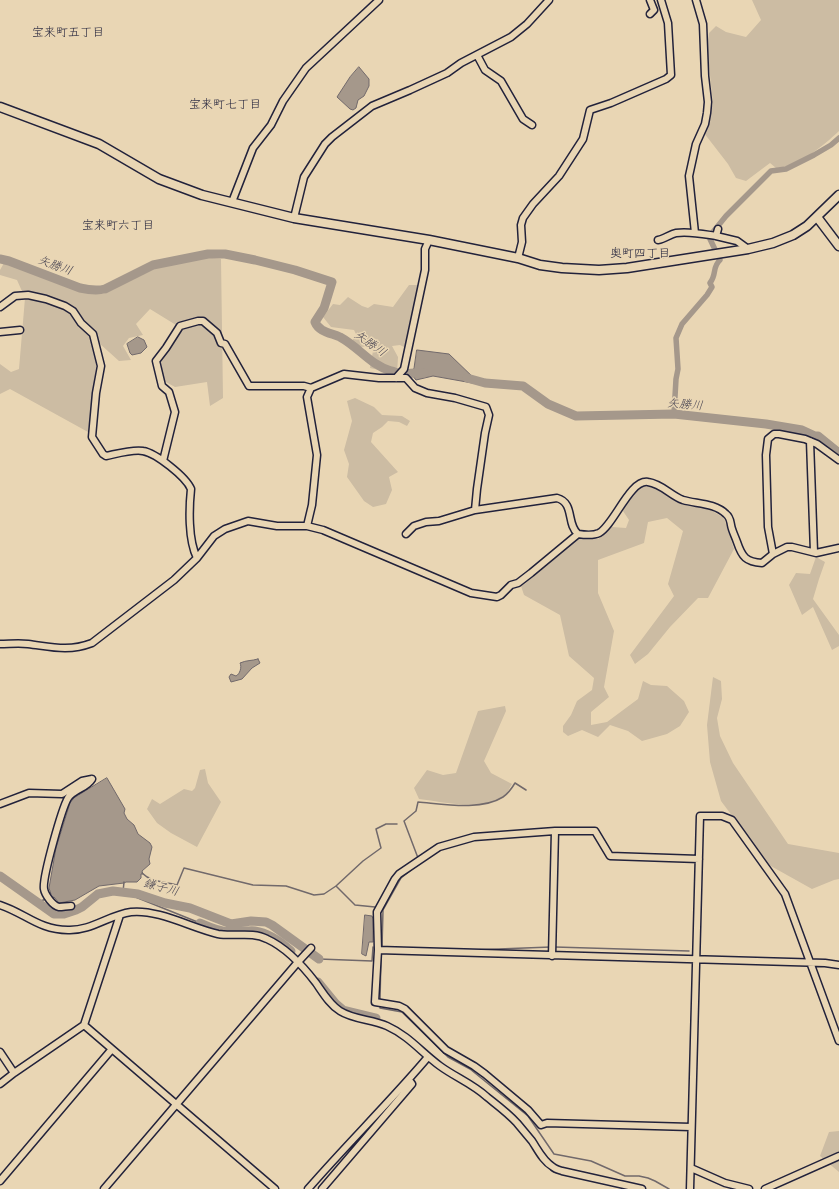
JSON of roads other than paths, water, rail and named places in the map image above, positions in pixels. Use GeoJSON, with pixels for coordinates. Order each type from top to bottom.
{"type":"FeatureCollection","features":[{"type":"Feature","properties":{"kind":"street"},"geometry":{"type":"LineString","coordinates":[[232,202],[252,148],[271,125],[283,100],[306,68],[378,0]]}},
{"type":"Feature","properties":{"kind":"street"},"geometry":{"type":"LineString","coordinates":[[294,218],[304,177],[325,144],[332,137],[372,106],[425,84],[511,37],[527,24],[549,0]]}},
{"type":"Feature","properties":{"kind":"street"},"geometry":{"type":"LineString","coordinates":[[650,0],[654,10],[650,14]]}},
{"type":"Feature","properties":{"kind":"street"},"geometry":{"type":"LineString","coordinates":[[518,258],[522,242],[521,225],[523,218],[533,204],[559,176],[583,139],[590,110],[611,103],[666,79],[671,75],[668,23],[661,0]]}},
{"type":"Feature","properties":{"kind":"street"},"geometry":{"type":"LineString","coordinates":[[695,233],[689,176],[696,144],[708,113],[704,76],[703,24],[696,0]]}},
{"type":"Feature","properties":{"kind":"street"},"geometry":{"type":"LineString","coordinates":[[477,55],[485,70],[501,81],[523,119],[532,125]]}},
{"type":"Feature","properties":{"kind":"street"},"geometry":{"type":"LineString","coordinates":[[0,107],[99,144],[159,179],[174,186],[202,195],[294,218],[429,240],[518,258],[540,265],[562,268],[599,270],[627,268],[748,249],[773,243],[793,235],[807,226],[839,195]]}},
{"type":"Feature","properties":{"kind":"street"},"geometry":{"type":"LineString","coordinates":[[817,217],[839,246]]}},
{"type":"Feature","properties":{"kind":"street"},"geometry":{"type":"LineString","coordinates":[[716,236],[718,229]]}},
{"type":"Feature","properties":{"kind":"street"},"geometry":{"type":"LineString","coordinates":[[658,240],[678,233],[695,233],[738,241],[748,249]]}},
{"type":"Feature","properties":{"kind":"street"},"geometry":{"type":"LineString","coordinates":[[396,378],[404,369],[425,270],[425,249],[429,240]]}},
{"type":"Feature","properties":{"kind":"street"},"geometry":{"type":"LineString","coordinates":[[0,307],[15,296],[28,296],[46,299],[73,310],[81,323],[90,330],[95,337],[101,366],[96,393],[92,437],[103,454],[106,456],[143,451],[163,461],[184,477],[191,489],[189,506],[191,532],[193,550],[197,558]]}},
{"type":"Feature","properties":{"kind":"street"},"geometry":{"type":"LineString","coordinates":[[163,461],[174,412],[169,392],[162,386],[156,361],[180,326],[201,320],[217,333],[220,341],[225,344],[249,386],[304,386],[311,388],[344,374],[406,378],[415,388],[427,393],[482,405],[488,411],[489,415],[485,433],[475,510]]}},
{"type":"Feature","properties":{"kind":"street"},"geometry":{"type":"LineString","coordinates":[[0,332],[20,330]]}},
{"type":"Feature","properties":{"kind":"street"},"geometry":{"type":"LineString","coordinates":[[307,526],[312,505],[317,455],[307,397],[311,388]]}},
{"type":"Feature","properties":{"kind":"street"},"geometry":{"type":"LineString","coordinates":[[773,554],[768,527],[766,445],[768,439],[774,434],[779,434],[810,441],[839,460]]}},
{"type":"Feature","properties":{"kind":"street"},"geometry":{"type":"LineString","coordinates":[[810,441],[814,552]]}},
{"type":"Feature","properties":{"kind":"street"},"geometry":{"type":"LineString","coordinates":[[0,644],[26,644],[72,649],[92,643],[174,580],[197,558],[214,536],[225,529],[248,521],[277,526],[307,526],[332,533],[365,549],[400,562],[471,593],[497,597],[501,596],[511,585],[518,583],[532,573],[578,534],[590,535],[600,532],[608,525],[621,504],[638,484],[643,481],[661,486],[683,500],[708,505],[722,511],[730,518],[740,552],[743,556],[753,562],[762,563],[773,554],[787,547],[819,553],[839,548]]}},
{"type":"Feature","properties":{"kind":"street"},"geometry":{"type":"LineString","coordinates":[[406,534],[414,526],[426,522],[440,521],[475,510],[558,498],[562,499],[568,506],[571,523],[578,534]]}},
{"type":"Feature","properties":{"kind":"street"},"geometry":{"type":"LineString","coordinates":[[0,804],[29,793],[62,794],[82,781],[92,779],[68,799],[51,847],[44,884],[44,891],[56,906],[71,906]]}},
{"type":"Feature","properties":{"kind":"street"},"geometry":{"type":"LineString","coordinates":[[690,1189],[700,816],[722,816],[732,820],[785,894],[839,1041]]}},
{"type":"Feature","properties":{"kind":"street"},"geometry":{"type":"LineString","coordinates":[[691,1127],[547,1123],[541,1125],[528,1110],[485,1074],[446,1050],[405,1010],[399,1006],[375,1002],[378,950],[377,912],[399,874],[415,862],[444,845],[474,837],[555,831],[595,831],[610,856],[699,859]]}},
{"type":"Feature","properties":{"kind":"street"},"geometry":{"type":"LineString","coordinates":[[552,956],[555,831]]}},
{"type":"Feature","properties":{"kind":"street"},"geometry":{"type":"LineString","coordinates":[[0,905],[19,913],[36,923],[47,927],[67,930],[90,927],[120,915],[138,912],[150,913],[218,934],[262,936],[283,948],[298,962],[310,975],[333,1006],[339,1011],[354,1017],[371,1020],[395,1030],[413,1041],[428,1057],[452,1075],[469,1082],[480,1090],[508,1114],[552,1167],[562,1171],[642,1189]]}},
{"type":"Feature","properties":{"kind":"street"},"geometry":{"type":"LineString","coordinates":[[0,1084],[14,1072],[84,1025],[120,915]]}},
{"type":"Feature","properties":{"kind":"street"},"geometry":{"type":"LineString","coordinates":[[104,1189],[311,948]]}},
{"type":"Feature","properties":{"kind":"street"},"geometry":{"type":"LineString","coordinates":[[378,950],[831,963],[839,965]]}},
{"type":"Feature","properties":{"kind":"street"},"geometry":{"type":"LineString","coordinates":[[84,1025],[275,1189]]}},
{"type":"Feature","properties":{"kind":"street"},"geometry":{"type":"LineString","coordinates":[[0,1181],[112,1049]]}},
{"type":"Feature","properties":{"kind":"street"},"geometry":{"type":"LineString","coordinates":[[0,1052],[14,1072]]}},
{"type":"Feature","properties":{"kind":"street"},"geometry":{"type":"LineString","coordinates":[[308,1189],[336,1157],[409,1080],[428,1057]]}},
{"type":"Feature","properties":{"kind":"street"},"geometry":{"type":"LineString","coordinates":[[322,1189],[412,1084],[409,1080]]}},
{"type":"Feature","properties":{"kind":"street"},"geometry":{"type":"LineString","coordinates":[[765,1189],[839,1156]]}},
{"type":"Feature","properties":{"kind":"street"},"geometry":{"type":"LineString","coordinates":[[691,1168],[725,1183],[749,1189]]}},
{"type":"Feature","properties":{"kind":"waterway"},"geometry":{"type":"LineString","coordinates":[[674,414],[678,369],[676,338],[682,324],[712,287],[710,283],[716,265],[720,260],[710,239],[713,232],[726,216],[771,171],[786,169],[814,155],[831,145],[839,138]]}},
{"type":"Feature","properties":{"kind":"waterway","name":"矢勝川"},"geometry":{"type":"LineString","coordinates":[[0,259],[80,288],[93,290],[105,289],[153,265],[208,254],[225,254],[295,270],[332,282],[324,308],[315,322],[319,328],[347,341],[370,360],[383,368],[403,374],[424,373]]}},
{"type":"Feature","properties":{"kind":"waterway","name":"矢勝川"},"geometry":{"type":"LineString","coordinates":[[467,378],[485,383],[523,386],[548,404],[576,416],[674,414],[766,424],[802,430],[818,436],[839,453]]}},
{"type":"Feature","properties":{"kind":"waterway"},"geometry":{"type":"LineString","coordinates":[[418,858],[404,821],[416,811],[418,802],[462,806],[484,804],[503,797],[509,792],[515,783],[526,790]]}},
{"type":"Feature","properties":{"kind":"waterway"},"geometry":{"type":"LineString","coordinates":[[336,886],[363,861],[381,848],[376,829],[386,824],[397,824]]}},
{"type":"Feature","properties":{"kind":"waterway"},"geometry":{"type":"LineString","coordinates":[[382,947],[383,910],[401,878],[420,863]]}},
{"type":"Feature","properties":{"kind":"waterway"},"geometry":{"type":"LineString","coordinates":[[142,873],[150,879],[177,885],[184,868],[253,885],[286,886],[314,895],[324,894],[336,886],[355,905],[375,907]]}},
{"type":"Feature","properties":{"kind":"waterway","name":"鎌子川"},"geometry":{"type":"LineString","coordinates":[[0,876],[54,914],[64,914],[76,910],[98,894],[113,891],[138,894],[165,903],[190,908],[231,924],[251,921],[266,922],[319,959]]}},
{"type":"Feature","properties":{"kind":"waterway"},"geometry":{"type":"LineString","coordinates":[[124,882],[123,892],[200,923]]}},
{"type":"Feature","properties":{"kind":"waterway"},"geometry":{"type":"LineString","coordinates":[[38,902],[46,899]]}},
{"type":"Feature","properties":{"kind":"waterway","name":"鎌子川"},"geometry":{"type":"LineString","coordinates":[[200,923],[226,932],[260,932],[274,938],[291,951]]}},
{"type":"Feature","properties":{"kind":"waterway"},"geometry":{"type":"LineString","coordinates":[[319,959],[372,961],[373,947]]}},
{"type":"Feature","properties":{"kind":"waterway"},"geometry":{"type":"LineString","coordinates":[[381,947],[472,950],[551,947]]}},
{"type":"Feature","properties":{"kind":"waterway"},"geometry":{"type":"LineString","coordinates":[[555,947],[689,951]]}},
{"type":"Feature","properties":{"kind":"waterway"},"geometry":{"type":"LineString","coordinates":[[380,1002],[381,955]]}},
{"type":"Feature","properties":{"kind":"waterway","name":"鎌子川"},"geometry":{"type":"LineString","coordinates":[[318,982],[336,1004],[343,1010],[376,1018]]}},
{"type":"Feature","properties":{"kind":"waterway"},"geometry":{"type":"LineString","coordinates":[[380,1005],[380,1008],[402,1012],[448,1057],[470,1069],[528,1116],[554,1154],[591,1161],[625,1176],[639,1176],[648,1178],[669,1189]]}},
{"type":"Feature","properties":{"kind":"district","name":"宝来町五丁目"},"geometry":{"type":"Point","coordinates":[68,33]}},
{"type":"Feature","properties":{"kind":"district","name":"宝来町七丁目"},"geometry":{"type":"Point","coordinates":[225,105]}},
{"type":"Feature","properties":{"kind":"district","name":"宝来町六丁目"},"geometry":{"type":"Point","coordinates":[118,226]}},
{"type":"Feature","properties":{"kind":"district","name":"奥町四丁目"},"geometry":{"type":"Point","coordinates":[640,254]}}]}
